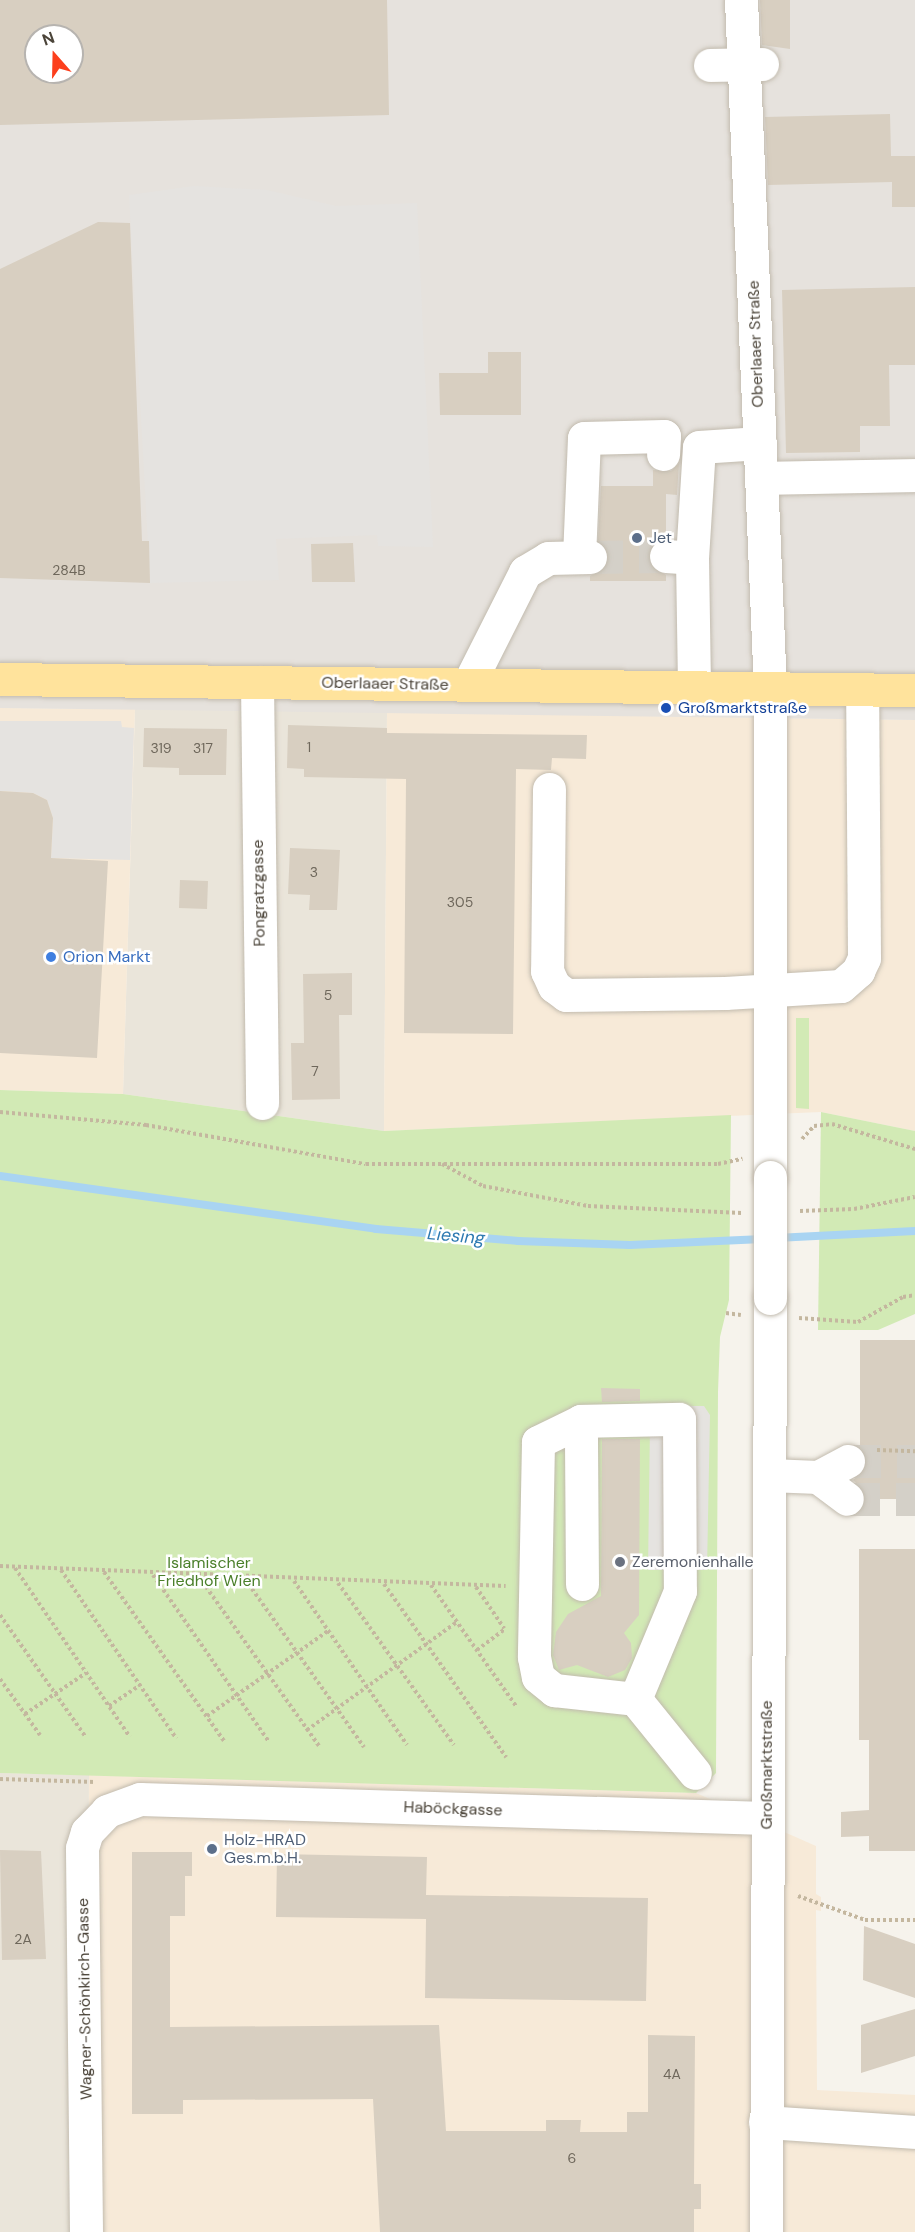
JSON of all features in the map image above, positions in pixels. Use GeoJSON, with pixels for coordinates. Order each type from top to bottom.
{"type":"FeatureCollection","features":[{"type":"Feature","properties":{"kind":"main road","name":"Oberlaaer Straße"},"geometry":{"type":"LineString","coordinates":[[0,680],[915,690]]}},
{"type":"Feature","properties":{"kind":"street","name":"Oberlaaer Straße"},"geometry":{"type":"LineString","coordinates":[[741,0],[753,65],[760,443],[770,689]]}},
{"type":"Feature","properties":{"kind":"street"},"geometry":{"type":"LineString","coordinates":[[710,65],[753,65]]}},
{"type":"Feature","properties":{"kind":"street"},"geometry":{"type":"LineString","coordinates":[[468,685],[525,572],[548,558],[585,557],[584,438],[664,436],[663,454]]}},
{"type":"Feature","properties":{"kind":"street"},"geometry":{"type":"LineString","coordinates":[[694,687],[679,557],[699,447],[760,443]]}},
{"type":"Feature","properties":{"kind":"street"},"geometry":{"type":"LineString","coordinates":[[761,478],[915,475]]}},
{"type":"Feature","properties":{"kind":"street","name":"Pongratzgasse"},"geometry":{"type":"LineString","coordinates":[[257,682],[262,1103]]}},
{"type":"Feature","properties":{"kind":"street"},"geometry":{"type":"LineString","coordinates":[[770,689],[770,990]]}},
{"type":"Feature","properties":{"kind":"street"},"geometry":{"type":"LineString","coordinates":[[549,789],[547,971],[554,986],[566,995],[841,986],[858,971],[864,958],[861,689]]}},
{"type":"Feature","properties":{"kind":"street","name":"Großmarktstraße"},"geometry":{"type":"LineString","coordinates":[[766,2232],[770,990]]}},
{"type":"Feature","properties":{"kind":"street"},"geometry":{"type":"LineString","coordinates":[[635,1699],[680,1591],[679,1419],[581,1421],[538,1442],[534,1657],[538,1677],[554,1690],[635,1699],[695,1773]]}},
{"type":"Feature","properties":{"kind":"street"},"geometry":{"type":"LineString","coordinates":[[581,1421],[582,1584]]}},
{"type":"Feature","properties":{"kind":"street"},"geometry":{"type":"LineString","coordinates":[[769,1475],[818,1477],[848,1461]]}},
{"type":"Feature","properties":{"kind":"street"},"geometry":{"type":"LineString","coordinates":[[818,1477],[847,1499]]}},
{"type":"Feature","properties":{"kind":"street","name":"Haböckgasse"},"geometry":{"type":"LineString","coordinates":[[140,1799],[766,1818]]}},
{"type":"Feature","properties":{"kind":"street","name":"Wagner-Schönkirch-Gasse"},"geometry":{"type":"LineString","coordinates":[[86,2232],[82,1848],[95,1820],[123,1803],[140,1799]]}},
{"type":"Feature","properties":{"kind":"street"},"geometry":{"type":"LineString","coordinates":[[765,2122],[915,2132]]}},
{"type":"Feature","properties":{"kind":"path"},"geometry":{"type":"LineString","coordinates":[[0,1112],[146,1125],[366,1164],[718,1164]]}},
{"type":"Feature","properties":{"kind":"path"},"geometry":{"type":"LineString","coordinates":[[823,1124],[847,1127],[915,1149]]}},
{"type":"Feature","properties":{"kind":"path"},"geometry":{"type":"LineString","coordinates":[[441,1164],[483,1186],[588,1206],[706,1214],[751,1213]]}},
{"type":"Feature","properties":{"kind":"path"},"geometry":{"type":"LineString","coordinates":[[797,1211],[854,1209],[915,1197]]}},
{"type":"Feature","properties":{"kind":"path"},"geometry":{"type":"LineString","coordinates":[[770,1308],[858,1322],[903,1297],[915,1295]]}},
{"type":"Feature","properties":{"kind":"path"},"geometry":{"type":"LineString","coordinates":[[0,1566],[293,1581],[534,1586]]}},
{"type":"Feature","properties":{"kind":"path"},"geometry":{"type":"LineString","coordinates":[[15,1567],[130,1737]]}},
{"type":"Feature","properties":{"kind":"path"},"geometry":{"type":"LineString","coordinates":[[60,1569],[177,1738]]}},
{"type":"Feature","properties":{"kind":"path"},"geometry":{"type":"LineString","coordinates":[[104,1571],[224,1741]]}},
{"type":"Feature","properties":{"kind":"path"},"geometry":{"type":"LineString","coordinates":[[152,1574],[269,1742]]}},
{"type":"Feature","properties":{"kind":"path"},"geometry":{"type":"LineString","coordinates":[[198,1576],[318,1746]]}},
{"type":"Feature","properties":{"kind":"path"},"geometry":{"type":"LineString","coordinates":[[244,1578],[364,1747]]}},
{"type":"Feature","properties":{"kind":"path"},"geometry":{"type":"LineString","coordinates":[[293,1581],[407,1745]]}},
{"type":"Feature","properties":{"kind":"path"},"geometry":{"type":"LineString","coordinates":[[338,1582],[454,1745]]}},
{"type":"Feature","properties":{"kind":"path"},"geometry":{"type":"LineString","coordinates":[[384,1584],[506,1757]]}},
{"type":"Feature","properties":{"kind":"path"},"geometry":{"type":"LineString","coordinates":[[431,1585],[516,1706]]}},
{"type":"Feature","properties":{"kind":"path"},"geometry":{"type":"LineString","coordinates":[[476,1586],[510,1637]]}},
{"type":"Feature","properties":{"kind":"path"},"geometry":{"type":"LineString","coordinates":[[0,1616],[85,1736]]}},
{"type":"Feature","properties":{"kind":"path"},"geometry":{"type":"LineString","coordinates":[[307,1730],[457,1622]]}},
{"type":"Feature","properties":{"kind":"path"},"geometry":{"type":"LineString","coordinates":[[477,1650],[505,1630]]}},
{"type":"Feature","properties":{"kind":"path"},"geometry":{"type":"LineString","coordinates":[[207,1716],[328,1631]]}},
{"type":"Feature","properties":{"kind":"path"},"geometry":{"type":"LineString","coordinates":[[25,1714],[86,1673]]}},
{"type":"Feature","properties":{"kind":"path"},"geometry":{"type":"LineString","coordinates":[[0,1679],[40,1735]]}},
{"type":"Feature","properties":{"kind":"path"},"geometry":{"type":"LineString","coordinates":[[109,1706],[140,1685]]}},
{"type":"Feature","properties":{"kind":"path"},"geometry":{"type":"LineString","coordinates":[[0,1779],[97,1782]]}},
{"type":"Feature","properties":{"kind":"path"},"geometry":{"type":"LineString","coordinates":[[798,1896],[865,1920],[915,1920]]}},
{"type":"Feature","properties":{"kind":"shaded area"},"geometry":{"type":"Polygon","coordinates":[[[0,0],[915,0],[915,720],[0,708],[0,0]]]}},
{"type":"Feature","properties":{"kind":"shaded area"},"geometry":{"type":"Polygon","coordinates":[[[194,186],[267,190],[336,206],[417,203],[433,547],[378,546],[377,535],[276,539],[279,580],[150,583],[129,195],[194,186]]]}},
{"type":"Feature","properties":{"kind":"shaded area"},"geometry":{"type":"Polygon","coordinates":[[[0,708],[135,709],[123,1094],[0,1090],[0,708]]]}},
{"type":"Feature","properties":{"kind":"shaded area"},"geometry":{"type":"Polygon","coordinates":[[[135,709],[387,712],[384,1131],[123,1094],[135,709]]]}},
{"type":"Feature","properties":{"kind":"shaded area"},"geometry":{"type":"Polygon","coordinates":[[[387,712],[915,720],[915,1131],[821,1112],[384,1131],[387,712]]]}},
{"type":"Feature","properties":{"kind":"shaded area"},"geometry":{"type":"Polygon","coordinates":[[[0,721],[121,721],[122,727],[134,728],[130,860],[51,858],[53,818],[47,800],[33,793],[0,791],[0,721]]]}},
{"type":"Feature","properties":{"kind":"shaded area"},"geometry":{"type":"Polygon","coordinates":[[[640,1406],[704,1406],[710,1415],[707,1570],[648,1570],[650,1424],[640,1406]]]}},
{"type":"Feature","properties":{"kind":"shaded area"},"geometry":{"type":"Polygon","coordinates":[[[0,1773],[89,1775],[87,2232],[0,2232],[0,1773]]]}},
{"type":"Feature","properties":{"kind":"shaded area"},"geometry":{"type":"Polygon","coordinates":[[[89,1775],[696,1793],[816,1846],[816,1894],[821,1897],[821,1911],[816,1910],[817,2090],[915,2095],[915,2232],[87,2232],[89,1775]]]}},
{"type":"Feature","properties":{"kind":"green space"},"geometry":{"type":"Polygon","coordinates":[[[796,1018],[809,1018],[809,1109],[796,1108],[796,1018]]]}},
{"type":"Feature","properties":{"kind":"green space","name":"Islamischer Friedhof Wien"},"geometry":{"type":"Polygon","coordinates":[[[0,1090],[123,1094],[384,1131],[731,1115],[729,1300],[720,1337],[718,1392],[716,1773],[696,1793],[0,1773],[0,1090]]]}},
{"type":"Feature","properties":{"kind":"green space"},"geometry":{"type":"Polygon","coordinates":[[[821,1112],[915,1131],[915,1314],[878,1330],[818,1330],[821,1112]]]}},
{"type":"Feature","properties":{"kind":"building"},"geometry":{"type":"Polygon","coordinates":[[[0,0],[387,0],[389,115],[0,125],[0,0]]]}},
{"type":"Feature","properties":{"kind":"building"},"geometry":{"type":"Polygon","coordinates":[[[760,0],[790,0],[790,49],[762,45],[760,0]]]}},
{"type":"Feature","properties":{"kind":"building"},"geometry":{"type":"Polygon","coordinates":[[[890,114],[891,156],[915,156],[915,207],[892,207],[892,182],[768,185],[765,117],[890,114]]]}},
{"type":"Feature","properties":{"kind":"building"},"geometry":{"type":"Polygon","coordinates":[[[98,222],[130,223],[142,541],[149,541],[150,583],[0,578],[0,269],[98,222]]]}},
{"type":"Feature","properties":{"kind":"building"},"geometry":{"type":"Polygon","coordinates":[[[915,287],[915,365],[889,365],[890,426],[860,426],[860,452],[786,453],[782,290],[915,287]]]}},
{"type":"Feature","properties":{"kind":"building"},"geometry":{"type":"Polygon","coordinates":[[[488,352],[521,352],[521,415],[440,415],[439,373],[488,373],[488,352]]]}},
{"type":"Feature","properties":{"kind":"building"},"geometry":{"type":"Polygon","coordinates":[[[679,463],[677,495],[666,494],[666,537],[651,545],[647,554],[649,565],[666,575],[666,581],[590,581],[590,576],[606,566],[609,557],[598,540],[601,486],[653,486],[653,470],[671,471],[679,463]]]}},
{"type":"Feature","properties":{"kind":"building"},"geometry":{"type":"Polygon","coordinates":[[[353,543],[355,582],[312,582],[311,544],[353,543]]]}},
{"type":"Feature","properties":{"kind":"building"},"geometry":{"type":"Polygon","coordinates":[[[288,725],[387,728],[387,733],[587,735],[586,759],[552,758],[551,770],[516,769],[513,1034],[404,1033],[406,779],[304,777],[304,769],[287,768],[288,725]]]}},
{"type":"Feature","properties":{"kind":"building"},"geometry":{"type":"Polygon","coordinates":[[[144,728],[227,729],[226,775],[179,775],[179,768],[143,767],[144,728]]]}},
{"type":"Feature","properties":{"kind":"building","name":"Orion Markt"},"geometry":{"type":"Polygon","coordinates":[[[0,791],[33,793],[47,800],[53,818],[51,858],[108,861],[97,1058],[0,1053],[0,791]]]}},
{"type":"Feature","properties":{"kind":"building"},"geometry":{"type":"Polygon","coordinates":[[[290,848],[340,850],[337,910],[309,910],[310,895],[288,894],[290,848]]]}},
{"type":"Feature","properties":{"kind":"building"},"geometry":{"type":"Polygon","coordinates":[[[180,880],[208,881],[207,909],[179,908],[180,880]]]}},
{"type":"Feature","properties":{"kind":"building"},"geometry":{"type":"Polygon","coordinates":[[[352,973],[352,1015],[339,1015],[340,1099],[292,1100],[291,1043],[304,1043],[303,974],[352,973]]]}},
{"type":"Feature","properties":{"kind":"building"},"geometry":{"type":"Polygon","coordinates":[[[860,1340],[915,1340],[915,1499],[865,1499],[864,1491],[853,1480],[864,1471],[867,1462],[860,1447],[860,1340]]]}},
{"type":"Feature","properties":{"kind":"building"},"geometry":{"type":"Polygon","coordinates":[[[601,1388],[640,1389],[640,1401],[602,1402],[601,1388]]]}},
{"type":"Feature","properties":{"kind":"building","name":"Zeremonienhalle"},"geometry":{"type":"Polygon","coordinates":[[[602,1439],[640,1439],[639,1615],[624,1633],[631,1643],[632,1658],[625,1670],[608,1677],[577,1665],[559,1670],[553,1655],[556,1632],[568,1614],[601,1596],[602,1439]]]}},
{"type":"Feature","properties":{"kind":"building"},"geometry":{"type":"Polygon","coordinates":[[[859,1549],[915,1549],[915,1851],[869,1851],[869,1836],[841,1837],[841,1812],[869,1810],[869,1740],[859,1740],[859,1549]]]}},
{"type":"Feature","properties":{"kind":"building"},"geometry":{"type":"Polygon","coordinates":[[[0,1850],[41,1851],[46,1959],[2,1960],[0,1850]]]}},
{"type":"Feature","properties":{"kind":"building"},"geometry":{"type":"Polygon","coordinates":[[[132,1852],[192,1852],[192,1876],[185,1876],[185,1916],[170,1916],[170,2027],[439,2025],[446,2131],[546,2131],[546,2120],[581,2120],[580,2132],[627,2132],[627,2112],[648,2112],[648,2035],[695,2036],[694,2184],[701,2184],[701,2209],[694,2209],[694,2232],[380,2232],[373,2099],[183,2100],[183,2114],[132,2114],[132,1852]]]}},
{"type":"Feature","properties":{"kind":"building"},"geometry":{"type":"Polygon","coordinates":[[[277,1854],[427,1857],[426,1895],[648,1898],[646,2001],[425,1998],[426,1919],[276,1917],[277,1854]]]}},
{"type":"Feature","properties":{"kind":"building"},"geometry":{"type":"Polygon","coordinates":[[[864,1926],[915,1944],[915,1998],[863,1980],[864,1926]]]}},
{"type":"Feature","properties":{"kind":"building"},"geometry":{"type":"Polygon","coordinates":[[[915,2009],[915,2056],[861,2073],[861,2025],[915,2009]]]}},
{"type":"Feature","properties":{"kind":"waterway","name":"Liesing"},"geometry":{"type":"LineString","coordinates":[[0,1176],[376,1229],[518,1241],[630,1245],[763,1239]]}},
{"type":"Feature","properties":{"kind":"waterway","name":"Liesing"},"geometry":{"type":"LineString","coordinates":[[776,1238],[915,1231]]}},
{"type":"Feature","properties":{"kind":"tunnel"},"geometry":{"type":"LineString","coordinates":[[590,557],[666,556]]}},
{"type":"Feature","properties":{"kind":"tunnel"},"geometry":{"type":"LineString","coordinates":[[848,1461],[915,1461]]}},
{"type":"Feature","properties":{"kind":"tunnel"},"geometry":{"type":"LineString","coordinates":[[847,1499],[915,1499]]}},
{"type":"Feature","properties":{"kind":"place","name":"Jet"},"geometry":{"type":"Point","coordinates":[637,538]}},
{"type":"Feature","properties":{"kind":"place","name":"Großmarktstraße"},"geometry":{"type":"Point","coordinates":[666,708]}},
{"type":"Feature","properties":{"kind":"place","name":"Orion Markt"},"geometry":{"type":"Point","coordinates":[51,957]}},
{"type":"Feature","properties":{"kind":"place","name":"Zeremonienhalle"},"geometry":{"type":"Point","coordinates":[620,1562]}},
{"type":"Feature","properties":{"kind":"place","name":"Holz-HRAD Ges.m.b.H."},"geometry":{"type":"Point","coordinates":[212,1849]}}]}
